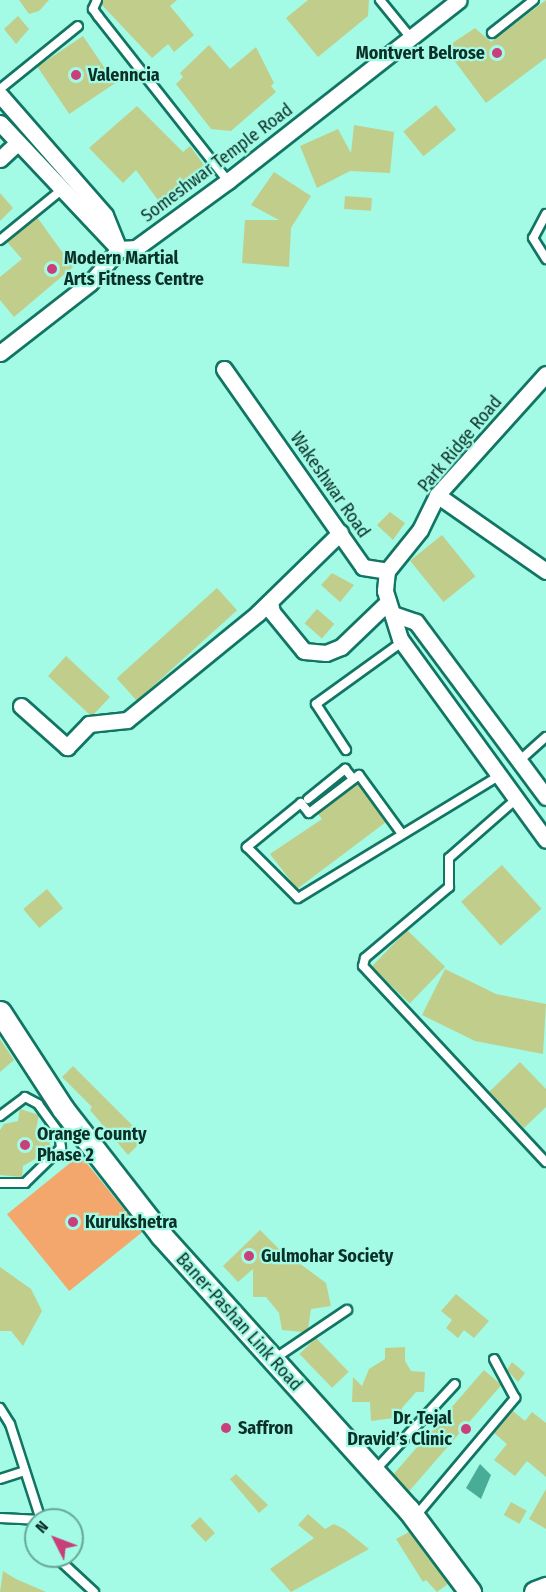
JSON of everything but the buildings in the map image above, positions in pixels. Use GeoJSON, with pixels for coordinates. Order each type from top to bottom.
{"type":"FeatureCollection","features":[{"type":"Feature","properties":{"kind":"street","name":"Someshwar Temple Road"},"geometry":{"type":"LineString","coordinates":[[119,249],[136,248],[228,181],[459,0]]}},
{"type":"Feature","properties":{"kind":"street"},"geometry":{"type":"LineString","coordinates":[[0,95],[105,215],[119,249]]}},
{"type":"Feature","properties":{"kind":"street"},"geometry":{"type":"LineString","coordinates":[[0,123],[60,191],[119,249]]}},
{"type":"Feature","properties":{"kind":"street"},"geometry":{"type":"LineString","coordinates":[[0,159],[17,143]]}},
{"type":"Feature","properties":{"kind":"street"},"geometry":{"type":"LineString","coordinates":[[0,353],[90,283],[119,249]]}},
{"type":"Feature","properties":{"kind":"street","name":"Wakeshwar Road"},"geometry":{"type":"LineString","coordinates":[[224,369],[363,567],[387,571]]}},
{"type":"Feature","properties":{"kind":"street","name":"Park Ridge Road"},"geometry":{"type":"LineString","coordinates":[[387,571],[420,530],[437,495],[546,374]]}},
{"type":"Feature","properties":{"kind":"street"},"geometry":{"type":"LineString","coordinates":[[437,495],[546,571]]}},
{"type":"Feature","properties":{"kind":"street"},"geometry":{"type":"LineString","coordinates":[[21,706],[67,747],[89,724],[127,720],[270,602],[340,533]]}},
{"type":"Feature","properties":{"kind":"street"},"geometry":{"type":"LineString","coordinates":[[387,571],[390,608],[402,642],[514,801],[546,840]]}},
{"type":"Feature","properties":{"kind":"street"},"geometry":{"type":"LineString","coordinates":[[270,602],[272,612],[304,651],[326,653],[341,647],[390,608]]}},
{"type":"Feature","properties":{"kind":"street"},"geometry":{"type":"LineString","coordinates":[[390,608],[416,622],[546,797]]}},
{"type":"Feature","properties":{"kind":"street"},"geometry":{"type":"LineString","coordinates":[[497,777],[519,762]]}},
{"type":"Feature","properties":{"kind":"street","name":"Baner-Pashan Link Road"},"geometry":{"type":"LineString","coordinates":[[0,1012],[56,1112],[161,1235],[417,1514],[470,1592]]}},
{"type":"Feature","properties":{"kind":"street"},"geometry":{"type":"LineString","coordinates":[[535,1592],[546,1588]]}},
{"type":"Feature","properties":{"kind":"lane"},"geometry":{"type":"LineString","coordinates":[[97,0],[93,9],[98,16],[228,181]]}},
{"type":"Feature","properties":{"kind":"lane"},"geometry":{"type":"LineString","coordinates":[[380,0],[411,38]]}},
{"type":"Feature","properties":{"kind":"lane"},"geometry":{"type":"LineString","coordinates":[[492,33],[534,0]]}},
{"type":"Feature","properties":{"kind":"lane"},"geometry":{"type":"LineString","coordinates":[[0,89],[78,26]]}},
{"type":"Feature","properties":{"kind":"lane"},"geometry":{"type":"LineString","coordinates":[[0,240],[60,191]]}},
{"type":"Feature","properties":{"kind":"lane"},"geometry":{"type":"LineString","coordinates":[[546,214],[533,238],[546,259]]}},
{"type":"Feature","properties":{"kind":"lane"},"geometry":{"type":"LineString","coordinates":[[346,750],[316,704],[402,642]]}},
{"type":"Feature","properties":{"kind":"lane"},"geometry":{"type":"LineString","coordinates":[[519,762],[546,737]]}},
{"type":"Feature","properties":{"kind":"lane"},"geometry":{"type":"LineString","coordinates":[[308,799],[345,769],[353,779]]}},
{"type":"Feature","properties":{"kind":"lane"},"geometry":{"type":"LineString","coordinates":[[402,834],[359,775],[309,813],[301,803],[247,847],[298,898],[497,777]]}},
{"type":"Feature","properties":{"kind":"lane"},"geometry":{"type":"LineString","coordinates":[[514,801],[449,858],[449,887],[365,958],[363,966],[546,1162]]}},
{"type":"Feature","properties":{"kind":"lane"},"geometry":{"type":"LineString","coordinates":[[0,1116],[25,1097],[56,1112],[61,1148],[25,1183],[0,1183]]}},
{"type":"Feature","properties":{"kind":"lane"},"geometry":{"type":"LineString","coordinates":[[273,1359],[347,1310]]}},
{"type":"Feature","properties":{"kind":"lane"},"geometry":{"type":"LineString","coordinates":[[417,1514],[515,1398],[494,1359]]}},
{"type":"Feature","properties":{"kind":"lane"},"geometry":{"type":"LineString","coordinates":[[376,1468],[455,1384]]}},
{"type":"Feature","properties":{"kind":"lane"},"geometry":{"type":"LineString","coordinates":[[0,1408],[10,1424],[36,1508]]}},
{"type":"Feature","properties":{"kind":"lane"},"geometry":{"type":"LineString","coordinates":[[0,1479],[25,1471]]}},
{"type":"Feature","properties":{"kind":"lane"},"geometry":{"type":"LineString","coordinates":[[0,1518],[24,1519]]}},
{"type":"Feature","properties":{"kind":"lane"},"geometry":{"type":"LineString","coordinates":[[68,1568],[94,1592]]}},
{"type":"Feature","properties":{"kind":"shaded area","name":"Kurukshetra"},"geometry":{"type":"Polygon","coordinates":[[[80,1155],[142,1232],[69,1291],[7,1214],[80,1155]]]}},
{"type":"Feature","properties":{"kind":"shaded area"},"geometry":{"type":"Polygon","coordinates":[[[480,1464],[491,1475],[481,1499],[466,1488],[480,1464]]]}},
{"type":"Feature","properties":{"kind":"place","name":"Montvert Belrose"},"geometry":{"type":"Point","coordinates":[497,53]}},
{"type":"Feature","properties":{"kind":"place","name":"Valenncia"},"geometry":{"type":"Point","coordinates":[76,75]}},
{"type":"Feature","properties":{"kind":"place","name":"Modern Martial Arts Fitness Centre"},"geometry":{"type":"Point","coordinates":[52,269]}},
{"type":"Feature","properties":{"kind":"place","name":"Orange County Phase 2"},"geometry":{"type":"Point","coordinates":[25,1145]}},
{"type":"Feature","properties":{"kind":"place","name":"Kurukshetra"},"geometry":{"type":"Point","coordinates":[73,1222]}},
{"type":"Feature","properties":{"kind":"place","name":"Gulmohar Society"},"geometry":{"type":"Point","coordinates":[249,1256]}},
{"type":"Feature","properties":{"kind":"place","name":"Saffron"},"geometry":{"type":"Point","coordinates":[226,1428]}},
{"type":"Feature","properties":{"kind":"place","name":"Dr. Tejal Dravid’s Clinic"},"geometry":{"type":"Point","coordinates":[466,1429]}}]}
